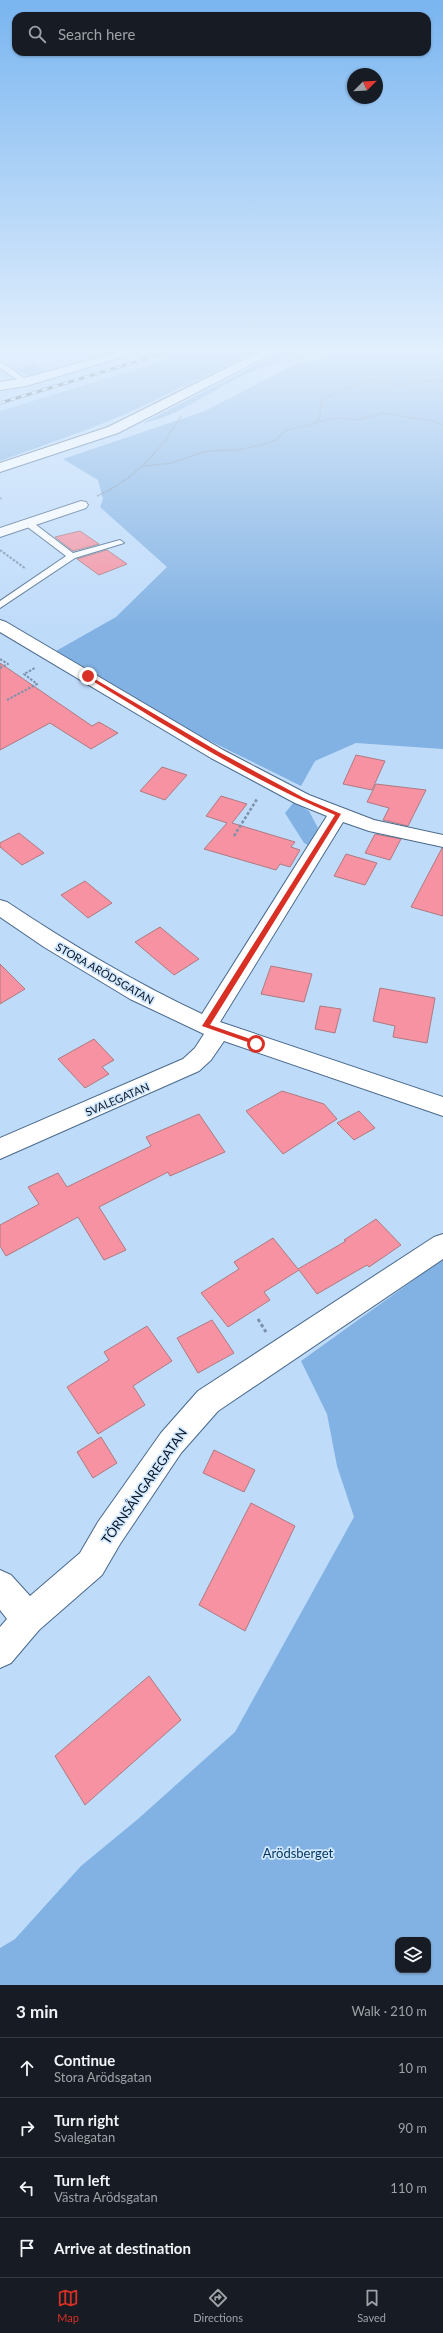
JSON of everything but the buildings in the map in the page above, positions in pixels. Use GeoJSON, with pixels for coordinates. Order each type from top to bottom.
{"type":"FeatureCollection","features":[{"type":"Feature","properties":{"kind":"street"},"geometry":{"type":"LineString","coordinates":[[0,468],[78,442]]}},
{"type":"Feature","properties":{"kind":"street"},"geometry":{"type":"LineString","coordinates":[[0,533],[81,505]]}},
{"type":"Feature","properties":{"kind":"street"},"geometry":{"type":"LineString","coordinates":[[0,625],[217,754],[302,799],[338,814],[396,832],[443,841]]}},
{"type":"Feature","properties":{"kind":"street","name":"SVALEGATAN"},"geometry":{"type":"LineString","coordinates":[[0,1149],[192,1066],[203,1054],[212,1028],[338,814]]}},
{"type":"Feature","properties":{"kind":"street","name":"STORA ARÖDSGATAN"},"geometry":{"type":"LineString","coordinates":[[0,907],[51,942],[138,993],[212,1028],[443,1107]]}},
{"type":"Feature","properties":{"kind":"street","name":"TÖRNSÅNGAREGATAN"},"geometry":{"type":"LineString","coordinates":[[0,1652],[28,1620],[91,1564],[109,1533],[171,1443],[208,1401],[443,1245]]}},
{"type":"Feature","properties":{"kind":"street"},"geometry":{"type":"LineString","coordinates":[[0,1586],[28,1620]]}},
{"type":"Feature","properties":{"kind":"lane"},"geometry":{"type":"LineString","coordinates":[[28,523],[72,556]]}},
{"type":"Feature","properties":{"kind":"lane"},"geometry":{"type":"LineString","coordinates":[[0,605],[72,556],[120,543]]}},
{"type":"Feature","properties":{"kind":"path"},"geometry":{"type":"LineString","coordinates":[[113,490],[143,466],[166,442]]}},
{"type":"Feature","properties":{"kind":"path"},"geometry":{"type":"LineString","coordinates":[[143,466],[172,463],[206,451],[237,450],[272,442]]}},
{"type":"Feature","properties":{"kind":"path"},"geometry":{"type":"LineString","coordinates":[[0,550],[31,572]]}},
{"type":"Feature","properties":{"kind":"path"},"geometry":{"type":"LineString","coordinates":[[7,700],[38,684],[24,674],[55,657]]}},
{"type":"Feature","properties":{"kind":"path"},"geometry":{"type":"LineString","coordinates":[[0,659],[8,664],[0,668]]}},
{"type":"Feature","properties":{"kind":"path"},"geometry":{"type":"LineString","coordinates":[[234,836],[258,800],[253,797]]}},
{"type":"Feature","properties":{"kind":"green space"},"geometry":{"type":"Polygon","coordinates":[[[0,442],[54,442],[0,461],[0,442]]]}},
{"type":"Feature","properties":{"kind":"green space"},"geometry":{"type":"Polygon","coordinates":[[[114,442],[443,442],[443,749],[356,743],[315,761],[301,786],[165,718],[56,651],[116,617],[167,567],[100,507],[103,499],[98,480],[63,459],[114,442]]]}},
{"type":"Feature","properties":{"kind":"green space"},"geometry":{"type":"Polygon","coordinates":[[[294,802],[309,811],[318,828],[308,845],[304,843],[285,813],[294,802]]]}},
{"type":"Feature","properties":{"kind":"green space","name":"Arödsberget"},"geometry":{"type":"Polygon","coordinates":[[[443,1259],[443,1985],[0,1985],[0,1948],[15,1939],[81,1866],[138,1819],[235,1732],[354,1517],[337,1466],[327,1414],[301,1361],[443,1259]]]}},
{"type":"Feature","properties":{"kind":"route"},"geometry":{"type":"LineString","coordinates":[[88,676],[217,754],[302,799],[338,814],[238,972],[206,1026],[256,1044]]}}]}
